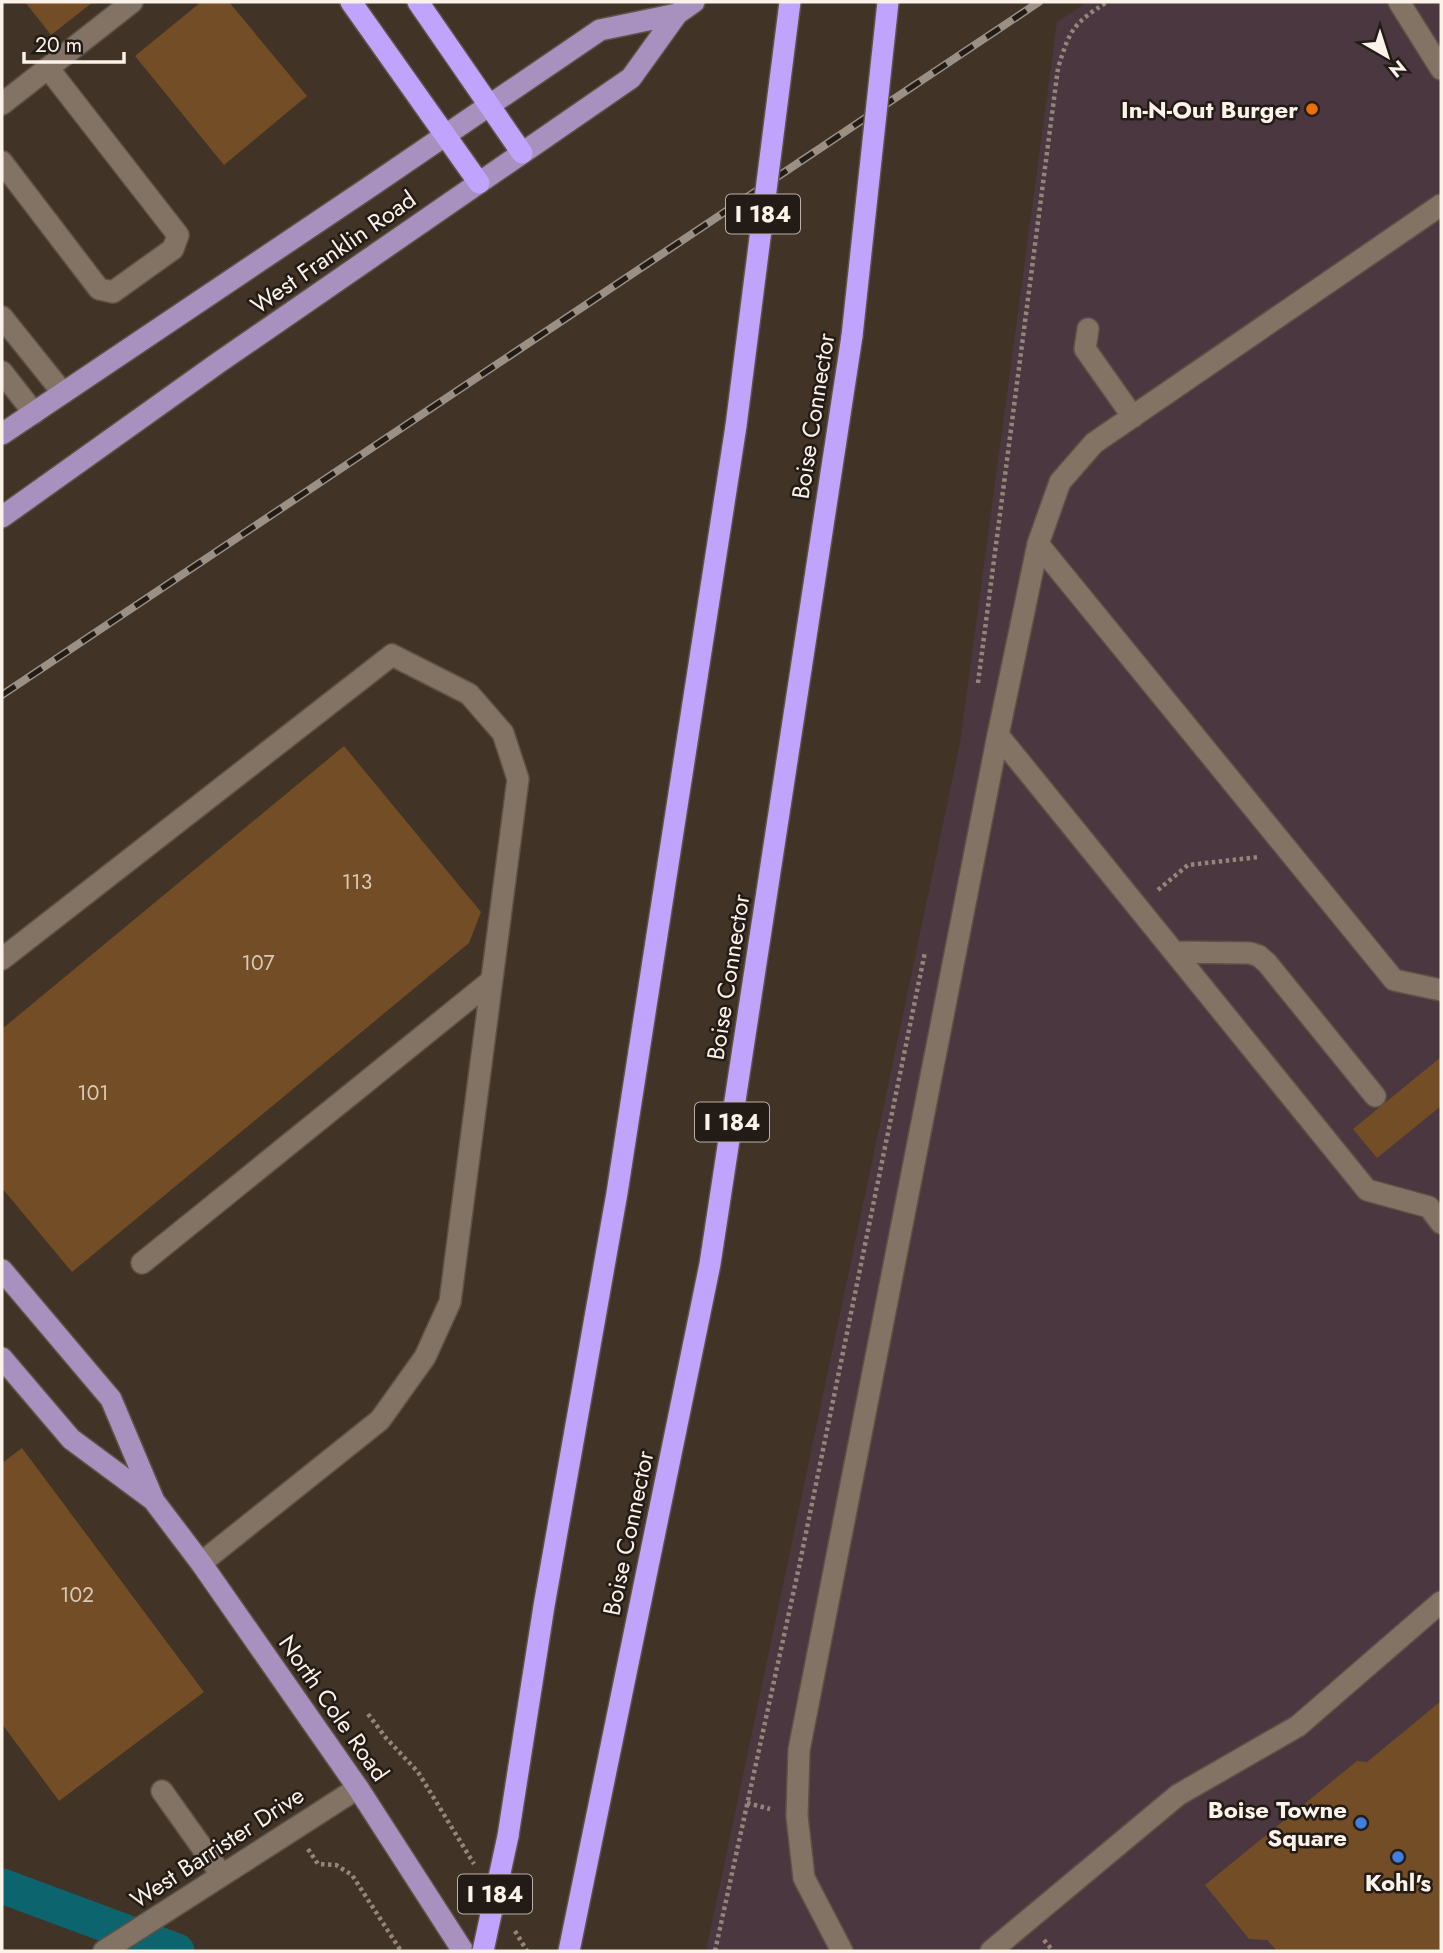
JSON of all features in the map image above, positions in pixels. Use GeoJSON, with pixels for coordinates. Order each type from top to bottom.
{"type":"FeatureCollection","features":[{"type":"Feature","properties":{"kind":"highway"},"geometry":{"type":"LineString","coordinates":[[351,2],[479,183]]}},
{"type":"Feature","properties":{"kind":"highway"},"geometry":{"type":"LineString","coordinates":[[418,2],[522,153]]}},
{"type":"Feature","properties":{"kind":"highway","name":"I 184"},"geometry":{"type":"LineString","coordinates":[[483,1951],[508,1836],[547,1592],[617,1193],[736,426],[790,2]]}},
{"type":"Feature","properties":{"kind":"highway","name":"Boise Connector"},"geometry":{"type":"LineString","coordinates":[[569,1951],[710,1264],[852,336],[888,2]]}},
{"type":"Feature","properties":{"kind":"main road","name":"West Franklin Road"},"geometry":{"type":"LineString","coordinates":[[2,434],[600,30],[686,8]]}},
{"type":"Feature","properties":{"kind":"main road","name":"West Franklin Road"},"geometry":{"type":"LineString","coordinates":[[2,517],[218,363],[631,78],[686,8]]}},
{"type":"Feature","properties":{"kind":"main road","name":"North Cole Road"},"geometry":{"type":"LineString","coordinates":[[2,1270],[111,1399],[154,1500],[358,1788],[463,1951]]}},
{"type":"Feature","properties":{"kind":"main road","name":"North Cole Road"},"geometry":{"type":"LineString","coordinates":[[5,1367],[71,1439],[154,1500]]}},
{"type":"Feature","properties":{"kind":"street"},"geometry":{"type":"LineString","coordinates":[[2,104],[132,2]]}},
{"type":"Feature","properties":{"kind":"street"},"geometry":{"type":"LineString","coordinates":[[1399,2],[1441,69]]}},
{"type":"Feature","properties":{"kind":"street"},"geometry":{"type":"LineString","coordinates":[[2,162],[100,289],[113,292],[173,249],[178,235],[48,68]]}},
{"type":"Feature","properties":{"kind":"street"},"geometry":{"type":"LineString","coordinates":[[842,1951],[804,1878],[797,1816],[799,1750],[998,734],[1038,544],[1059,482],[1094,443],[1441,205]]}},
{"type":"Feature","properties":{"kind":"street"},"geometry":{"type":"LineString","coordinates":[[2,317],[63,393]]}},
{"type":"Feature","properties":{"kind":"street"},"geometry":{"type":"LineString","coordinates":[[1088,329],[1085,349],[1133,417]]}},
{"type":"Feature","properties":{"kind":"street"},"geometry":{"type":"LineString","coordinates":[[2,372],[34,413]]}},
{"type":"Feature","properties":{"kind":"street"},"geometry":{"type":"LineString","coordinates":[[1038,544],[1394,980],[1441,990]]}},
{"type":"Feature","properties":{"kind":"street"},"geometry":{"type":"LineString","coordinates":[[2,960],[391,655],[469,694],[503,733],[518,779],[450,1302],[425,1357],[380,1420],[201,1563]]}},
{"type":"Feature","properties":{"kind":"street"},"geometry":{"type":"LineString","coordinates":[[998,734],[1367,1190],[1429,1207],[1441,1223]]}},
{"type":"Feature","properties":{"kind":"street"},"geometry":{"type":"LineString","coordinates":[[1175,952],[1250,953],[1259,956],[1375,1096]]}},
{"type":"Feature","properties":{"kind":"street"},"geometry":{"type":"LineString","coordinates":[[142,1263],[491,981]]}},
{"type":"Feature","properties":{"kind":"street"},"geometry":{"type":"LineString","coordinates":[[991,1951],[1178,1795],[1298,1726],[1441,1602]]}},
{"type":"Feature","properties":{"kind":"street","name":"West Barrister Drive"},"geometry":{"type":"LineString","coordinates":[[104,1951],[358,1788]]}},
{"type":"Feature","properties":{"kind":"street"},"geometry":{"type":"LineString","coordinates":[[162,1791],[221,1874]]}},
{"type":"Feature","properties":{"kind":"path"},"geometry":{"type":"LineString","coordinates":[[977,690],[1058,68],[1072,30],[1083,18],[1107,2]]}},
{"type":"Feature","properties":{"kind":"path"},"geometry":{"type":"LineString","coordinates":[[1153,895],[1188,865],[1260,856]]}},
{"type":"Feature","properties":{"kind":"path"},"geometry":{"type":"LineString","coordinates":[[715,1951],[799,1567],[925,951]]}},
{"type":"Feature","properties":{"kind":"path"},"geometry":{"type":"LineString","coordinates":[[368,1714],[418,1772],[476,1868]]}},
{"type":"Feature","properties":{"kind":"path"},"geometry":{"type":"LineString","coordinates":[[294,1829],[318,1864],[336,1865],[352,1875],[401,1951]]}},
{"type":"Feature","properties":{"kind":"path"},"geometry":{"type":"LineString","coordinates":[[513,1927],[527,1951]]}},
{"type":"Feature","properties":{"kind":"shaded area"},"geometry":{"type":"Polygon","coordinates":[[[1087,2],[1441,2],[1441,1951],[706,1951],[960,743],[1057,22],[1087,2]]]}},
{"type":"Feature","properties":{"kind":"building"},"geometry":{"type":"Polygon","coordinates":[[[25,2],[93,2],[51,35],[25,2]]]}},
{"type":"Feature","properties":{"kind":"building"},"geometry":{"type":"Polygon","coordinates":[[[201,2],[229,2],[307,96],[224,165],[135,56],[201,2]]]}},
{"type":"Feature","properties":{"kind":"building"},"geometry":{"type":"Polygon","coordinates":[[[344,746],[481,912],[469,943],[72,1272],[2,1188],[2,1029],[344,746]]]}},
{"type":"Feature","properties":{"kind":"building"},"geometry":{"type":"Polygon","coordinates":[[[1441,1057],[1441,1106],[1377,1158],[1353,1129],[1441,1057]]]}},
{"type":"Feature","properties":{"kind":"building"},"geometry":{"type":"Polygon","coordinates":[[[22,1448],[204,1692],[59,1801],[2,1724],[2,1463],[22,1448]]]}},
{"type":"Feature","properties":{"kind":"building","name":"Boise Towne Square"},"geometry":{"type":"Polygon","coordinates":[[[1441,1701],[1441,1951],[1277,1951],[1267,1940],[1249,1939],[1205,1885],[1357,1761],[1367,1762],[1441,1701]]]}},
{"type":"Feature","properties":{"kind":"waterway"},"geometry":{"type":"LineString","coordinates":[[2,1886],[177,1951]]}},
{"type":"Feature","properties":{"kind":"railway"},"geometry":{"type":"LineString","coordinates":[[2,695],[1039,2]]}},
{"type":"Feature","properties":{"kind":"place","name":"In-N-Out Burger"},"geometry":{"type":"Point","coordinates":[1312,109]}},
{"type":"Feature","properties":{"kind":"place","name":"Boise Towne Square"},"geometry":{"type":"Point","coordinates":[1361,1823]}},
{"type":"Feature","properties":{"kind":"place","name":"Kohl's"},"geometry":{"type":"Point","coordinates":[1398,1857]}}]}
